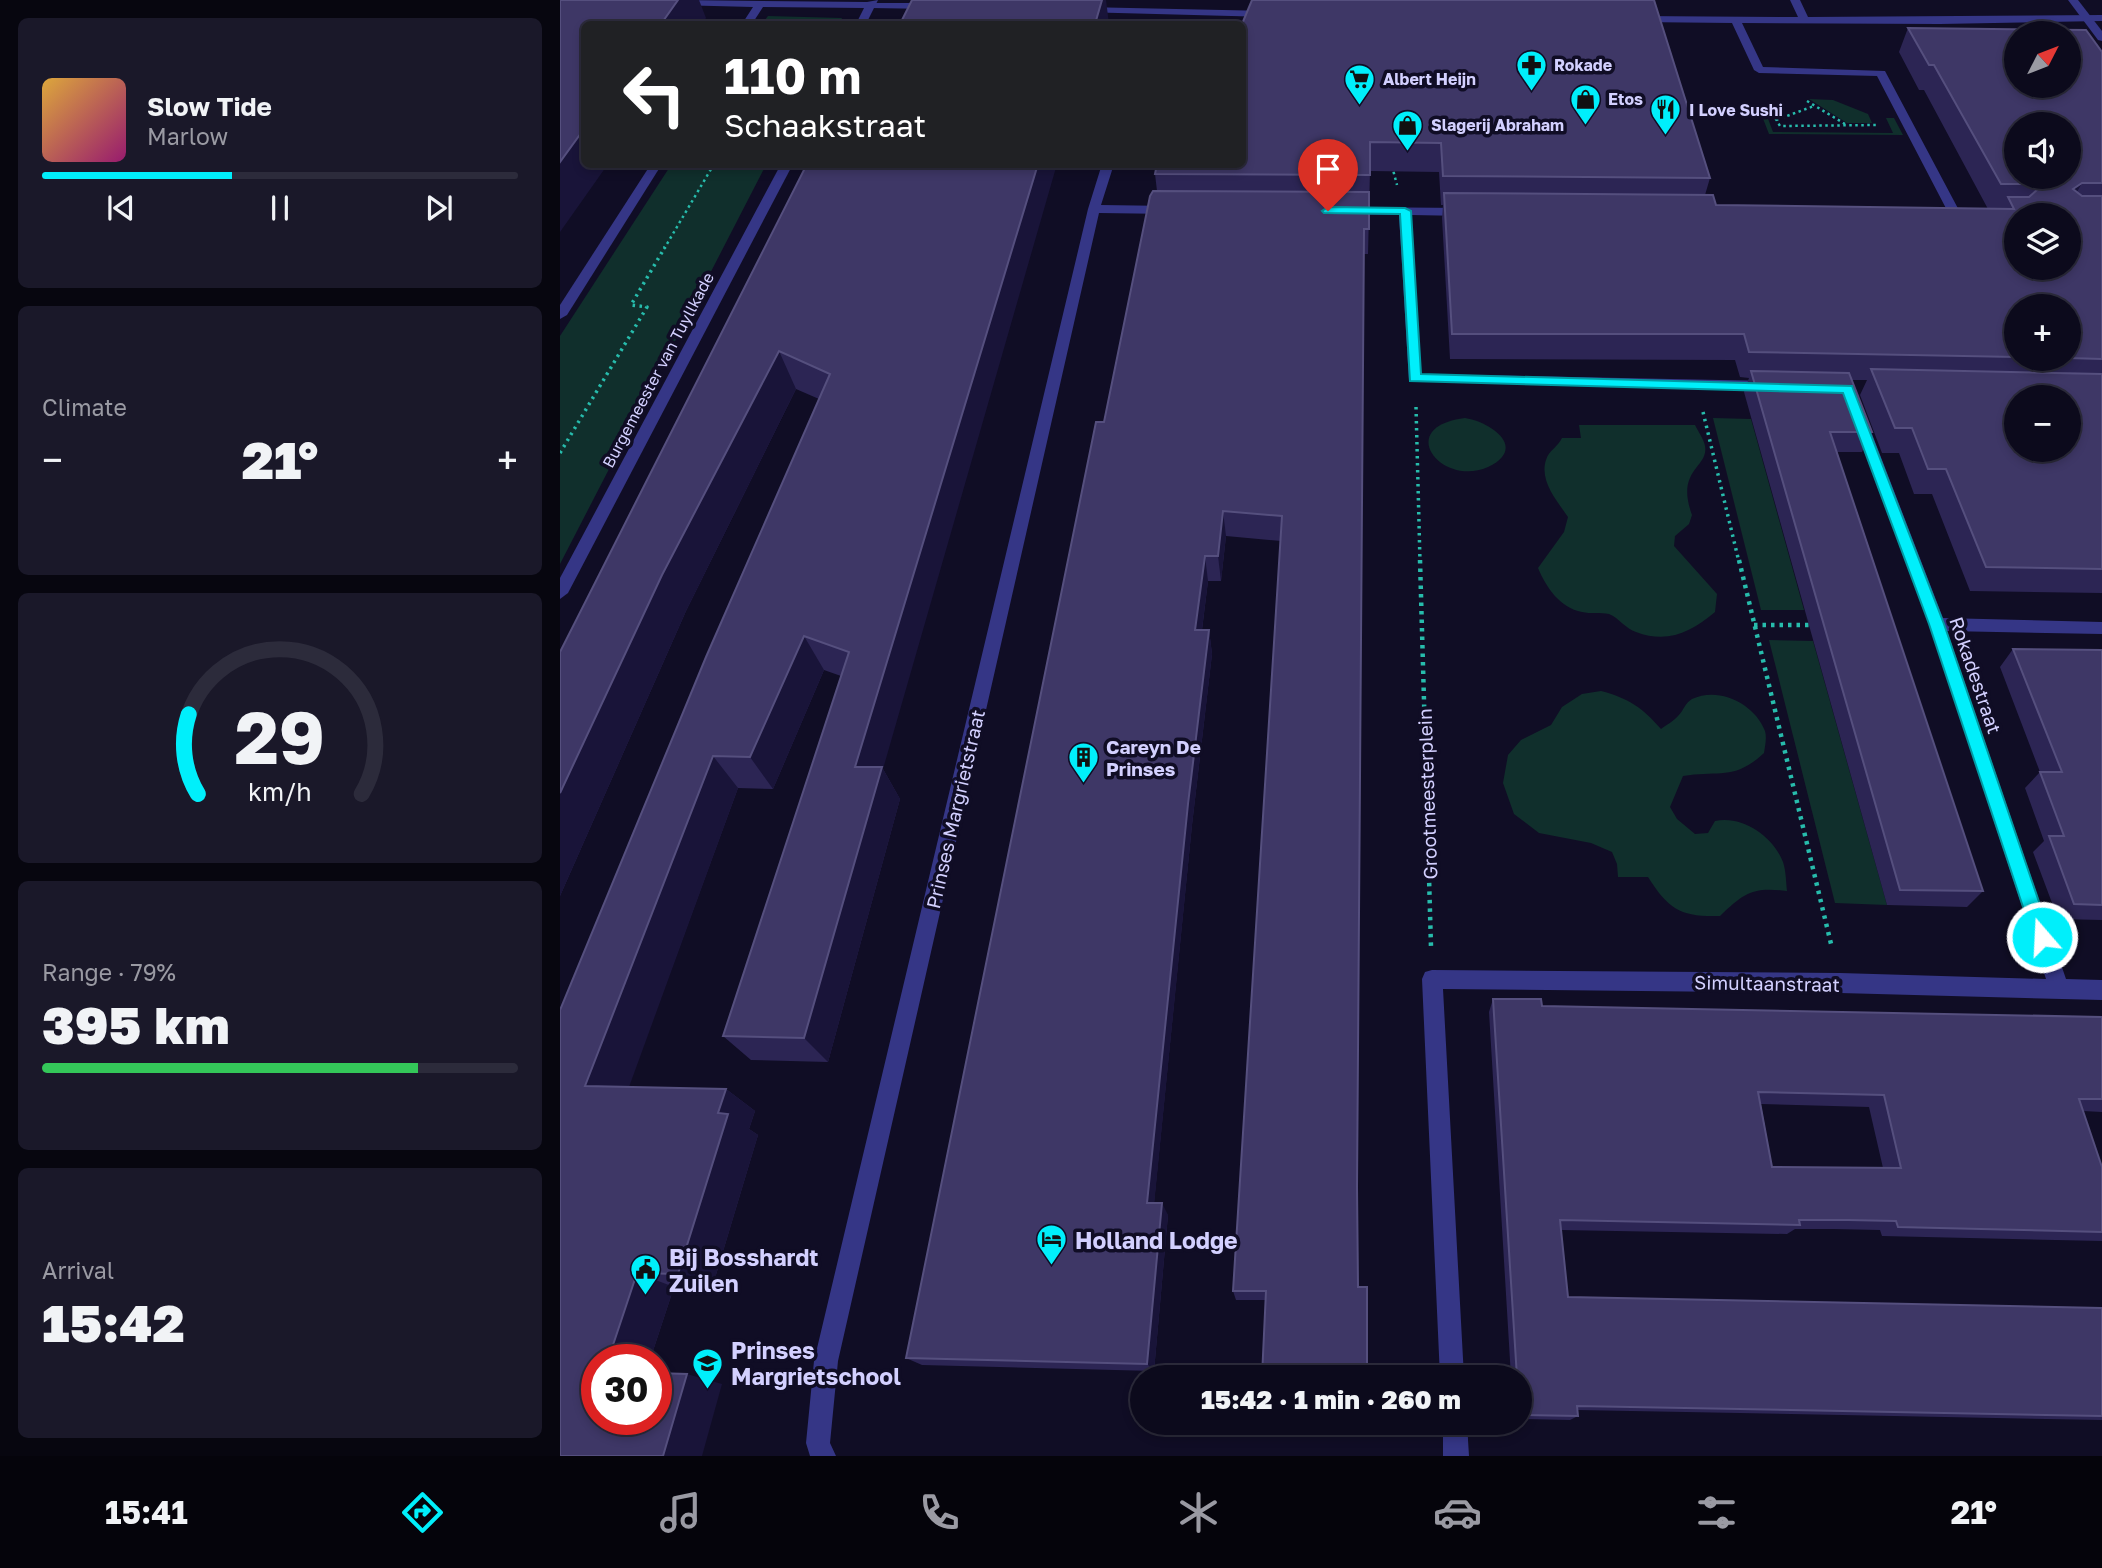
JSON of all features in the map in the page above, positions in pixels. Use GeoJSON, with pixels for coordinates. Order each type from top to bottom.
{"type":"FeatureCollection","features":[{"type":"Feature","properties":{"kind":"street"},"geometry":{"type":"LineString","coordinates":[[1151,21],[1158,0]]}},
{"type":"Feature","properties":{"kind":"street"},"geometry":{"type":"LineString","coordinates":[[1795,0],[1804,20]]}},
{"type":"Feature","properties":{"kind":"street"},"geometry":{"type":"LineString","coordinates":[[2073,0],[2102,38]]}},
{"type":"Feature","properties":{"kind":"street"},"geometry":{"type":"LineString","coordinates":[[671,2],[872,2],[951,7]]}},
{"type":"Feature","properties":{"kind":"street"},"geometry":{"type":"LineString","coordinates":[[749,21],[760,2]]}},
{"type":"Feature","properties":{"kind":"street"},"geometry":{"type":"LineString","coordinates":[[862,21],[872,2]]}},
{"type":"Feature","properties":{"kind":"street"},"geometry":{"type":"LineString","coordinates":[[1073,10],[1279,14]]}},
{"type":"Feature","properties":{"kind":"street"},"geometry":{"type":"LineString","coordinates":[[1628,18],[2102,18]]}},
{"type":"Feature","properties":{"kind":"street"},"geometry":{"type":"LineString","coordinates":[[1736,20],[1759,70],[1881,73],[1962,216],[1942,216]]}},
{"type":"Feature","properties":{"kind":"street"},"geometry":{"type":"LineString","coordinates":[[560,315],[654,168]]}},
{"type":"Feature","properties":{"kind":"street","name":"Burgemeester van Tuyllkade"},"geometry":{"type":"LineString","coordinates":[[560,593],[785,168]]}},
{"type":"Feature","properties":{"kind":"street","name":"Prinses Margrietstraat"},"geometry":{"type":"LineString","coordinates":[[823,1456],[818,1443],[826,1361],[1094,209],[1107,168]]}},
{"type":"Feature","properties":{"kind":"street"},"geometry":{"type":"LineString","coordinates":[[1094,209],[1189,210]]}},
{"type":"Feature","properties":{"kind":"street"},"geometry":{"type":"LineString","coordinates":[[1338,211],[1474,212]]}},
{"type":"Feature","properties":{"kind":"street"},"geometry":{"type":"LineString","coordinates":[[1405,211],[1415,378],[1779,387]]}},
{"type":"Feature","properties":{"kind":"street","name":"Rokadestraat"},"geometry":{"type":"LineString","coordinates":[[1853,402],[1937,624],[2059,989]]}},
{"type":"Feature","properties":{"kind":"street"},"geometry":{"type":"LineString","coordinates":[[1937,624],[2102,628]]}},
{"type":"Feature","properties":{"kind":"street"},"geometry":{"type":"LineString","coordinates":[[1432,979],[1451,1365]]}},
{"type":"Feature","properties":{"kind":"street","name":"Simultaanstraat"},"geometry":{"type":"LineString","coordinates":[[1432,979],[1840,983],[2102,990]]}},
{"type":"Feature","properties":{"kind":"street"},"geometry":{"type":"LineString","coordinates":[[1455,1435],[1456,1456]]}},
{"type":"Feature","properties":{"kind":"path"},"geometry":{"type":"LineString","coordinates":[[1801,96],[1847,125]]}},
{"type":"Feature","properties":{"kind":"path"},"geometry":{"type":"LineString","coordinates":[[1776,120],[1815,106]]}},
{"type":"Feature","properties":{"kind":"path"},"geometry":{"type":"LineString","coordinates":[[1674,109],[1770,109],[1780,126],[1877,125],[1871,109],[1900,108]]}},
{"type":"Feature","properties":{"kind":"path"},"geometry":{"type":"LineString","coordinates":[[560,453],[647,307],[631,305],[711,168]]}},
{"type":"Feature","properties":{"kind":"path","name":"Grootmeesterplein"},"geometry":{"type":"LineString","coordinates":[[1415,378],[1432,979]]}},
{"type":"Feature","properties":{"kind":"path"},"geometry":{"type":"LineString","coordinates":[[1697,384],[1840,983]]}},
{"type":"Feature","properties":{"kind":"path"},"geometry":{"type":"LineString","coordinates":[[1754,625],[1818,625]]}},
{"type":"Feature","properties":{"kind":"green space"},"geometry":{"type":"Polygon","coordinates":[[[768,16],[842,18],[840,21],[764,21],[768,16]]]}},
{"type":"Feature","properties":{"kind":"green space"},"geometry":{"type":"Polygon","coordinates":[[[1809,99],[1833,100],[1868,114],[1872,123],[1847,123],[1809,99]]]}},
{"type":"Feature","properties":{"kind":"green space"},"geometry":{"type":"Polygon","coordinates":[[[1762,116],[1767,116],[1773,132],[1893,133],[1886,118],[1894,118],[1903,135],[1769,134],[1762,116]]]}},
{"type":"Feature","properties":{"kind":"green space"},"geometry":{"type":"Polygon","coordinates":[[[669,168],[764,168],[560,564],[560,336],[669,168]]]}},
{"type":"Feature","properties":{"kind":"green space"},"geometry":{"type":"Polygon","coordinates":[[[1465,418],[1485,425],[1501,437],[1505,452],[1500,460],[1488,467],[1471,471],[1455,469],[1432,454],[1429,443],[1432,432],[1443,424],[1465,418]]]}},
{"type":"Feature","properties":{"kind":"green space"},"geometry":{"type":"Polygon","coordinates":[[[1713,418],[1751,419],[1804,610],[1761,610],[1713,418]]]}},
{"type":"Feature","properties":{"kind":"green space"},"geometry":{"type":"Polygon","coordinates":[[[1579,425],[1695,425],[1705,453],[1687,488],[1692,515],[1689,524],[1675,536],[1674,546],[1717,594],[1715,612],[1697,625],[1669,636],[1658,637],[1632,631],[1609,614],[1574,610],[1555,596],[1545,582],[1538,568],[1564,532],[1568,517],[1547,483],[1546,460],[1562,438],[1581,438],[1579,425]]]}},
{"type":"Feature","properties":{"kind":"green space"},"geometry":{"type":"Polygon","coordinates":[[[1769,640],[1813,641],[1887,905],[1835,903],[1769,640]]]}},
{"type":"Feature","properties":{"kind":"green space"},"geometry":{"type":"Polygon","coordinates":[[[1601,691],[1634,705],[1661,729],[1676,718],[1692,699],[1702,696],[1724,696],[1735,700],[1753,713],[1765,731],[1764,753],[1744,768],[1735,771],[1683,776],[1670,807],[1677,819],[1695,834],[1708,833],[1715,821],[1725,820],[1746,824],[1764,836],[1784,865],[1787,891],[1766,890],[1750,893],[1736,901],[1720,916],[1686,913],[1670,904],[1648,877],[1618,877],[1612,852],[1591,843],[1539,833],[1514,814],[1503,783],[1508,755],[1521,740],[1551,725],[1562,707],[1582,694],[1601,691]]]}},
{"type":"Feature","properties":{"kind":"building"},"geometry":{"type":"Polygon","coordinates":[[[560,0],[678,0],[663,21],[581,21],[581,133],[560,162],[560,0]]]}},
{"type":"Feature","properties":{"kind":"building"},"geometry":{"type":"Polygon","coordinates":[[[912,0],[1102,0],[1096,21],[902,21],[912,0]]]}},
{"type":"Feature","properties":{"kind":"building"},"geometry":{"type":"Polygon","coordinates":[[[1252,0],[1654,0],[1710,178],[1443,176],[1441,143],[1370,142],[1370,175],[1155,174],[1156,168],[1246,168],[1246,21],[1243,21],[1252,0]]]}},
{"type":"Feature","properties":{"kind":"building"},"geometry":{"type":"Polygon","coordinates":[[[1908,28],[2004,29],[2004,98],[2081,98],[2081,30],[2086,30],[2102,52],[2102,183],[2081,184],[2081,112],[2004,112],[2004,184],[2001,184],[1934,65],[1929,65],[1908,28]]]}},
{"type":"Feature","properties":{"kind":"building"},"geometry":{"type":"Polygon","coordinates":[[[805,168],[1037,168],[855,767],[882,767],[804,1038],[723,1036],[849,652],[804,636],[750,757],[713,756],[585,1086],[726,1089],[718,1113],[728,1114],[678,1274],[637,1273],[613,1344],[581,1344],[581,1435],[669,1435],[663,1456],[560,1456],[560,1010],[706,657],[830,374],[779,351],[662,575],[560,793],[560,652],[805,168]]]}},
{"type":"Feature","properties":{"kind":"building"},"geometry":{"type":"Polygon","coordinates":[[[2038,189],[2073,189],[2082,196],[2102,196],[2102,359],[2081,358],[2081,294],[2004,294],[2004,357],[1749,352],[1744,334],[1452,334],[1444,193],[1713,195],[1716,205],[2004,209],[2004,280],[2081,280],[2081,203],[2011,203],[2008,197],[2029,197],[2038,189]]]}},
{"type":"Feature","properties":{"kind":"building"},"geometry":{"type":"Polygon","coordinates":[[[1153,191],[1369,192],[1369,229],[1364,229],[1357,1187],[1358,1287],[1367,1287],[1367,1365],[1263,1365],[1266,1291],[1233,1291],[1282,516],[1223,511],[1218,556],[1205,556],[1195,630],[1209,630],[1188,804],[1147,1203],[1162,1203],[1147,1364],[906,1358],[1096,422],[1104,422],[1153,191]]]}},
{"type":"Feature","properties":{"kind":"building"},"geometry":{"type":"Polygon","coordinates":[[[1871,369],[2102,374],[2102,569],[1986,567],[1946,469],[1928,469],[1912,428],[1895,428],[1871,369]]]}},
{"type":"Feature","properties":{"kind":"building"},"geometry":{"type":"Polygon","coordinates":[[[1751,371],[1849,373],[1872,432],[1830,432],[1983,891],[1900,890],[1751,371]]]}},
{"type":"Feature","properties":{"kind":"building"},"geometry":{"type":"Polygon","coordinates":[[[2013,649],[2102,650],[2102,905],[2074,904],[2049,836],[2064,836],[2040,772],[2062,772],[2013,649]]]}},
{"type":"Feature","properties":{"kind":"building"},"geometry":{"type":"Polygon","coordinates":[[[1493,999],[1541,999],[1542,1006],[2102,1017],[2102,1099],[2079,1099],[2102,1167],[2102,1232],[1898,1227],[1896,1221],[1799,1220],[1800,1225],[1560,1220],[1568,1297],[2102,1308],[2102,1416],[1577,1406],[1578,1416],[1532,1415],[1532,1365],[1516,1365],[1493,999]],[[1758,1092],[1772,1167],[1901,1168],[1884,1095],[1758,1092]]]}},
{"type":"Feature","properties":{"kind":"building"},"geometry":{"type":"Polygon","coordinates":[[[672,1374],[687,1374],[672,1425],[672,1374]]]}},
{"type":"Feature","properties":{"kind":"place","name":"Rokade"},"geometry":{"type":"Point","coordinates":[1531,92]}},
{"type":"Feature","properties":{"kind":"place","name":"Albert Heijn"},"geometry":{"type":"Point","coordinates":[1360,106]}},
{"type":"Feature","properties":{"kind":"place","name":"Etos"},"geometry":{"type":"Point","coordinates":[1585,126]}},
{"type":"Feature","properties":{"kind":"place","name":"I Love Sushi"},"geometry":{"type":"Point","coordinates":[1666,137]}},
{"type":"Feature","properties":{"kind":"place","name":"Slagerij Abraham"},"geometry":{"type":"Point","coordinates":[1408,152]}},
{"type":"Feature","properties":{"kind":"place","name":"Careyn De Prinses"},"geometry":{"type":"Point","coordinates":[1083,784]}},
{"type":"Feature","properties":{"kind":"place","name":"Holland Lodge"},"geometry":{"type":"Point","coordinates":[1052,1267]}},
{"type":"Feature","properties":{"kind":"place","name":"Bij Bosshardt Zuilen"},"geometry":{"type":"Point","coordinates":[646,1297]}},
{"type":"Feature","properties":{"kind":"place","name":"Prinses Margrietschool"},"geometry":{"type":"Point","coordinates":[708,1390]}},
{"type":"Feature","properties":{"kind":"route"},"geometry":{"type":"LineString","coordinates":[[1328,211],[1405,211],[1415,378],[1848,389],[1937,624],[2042,937]]}}]}
